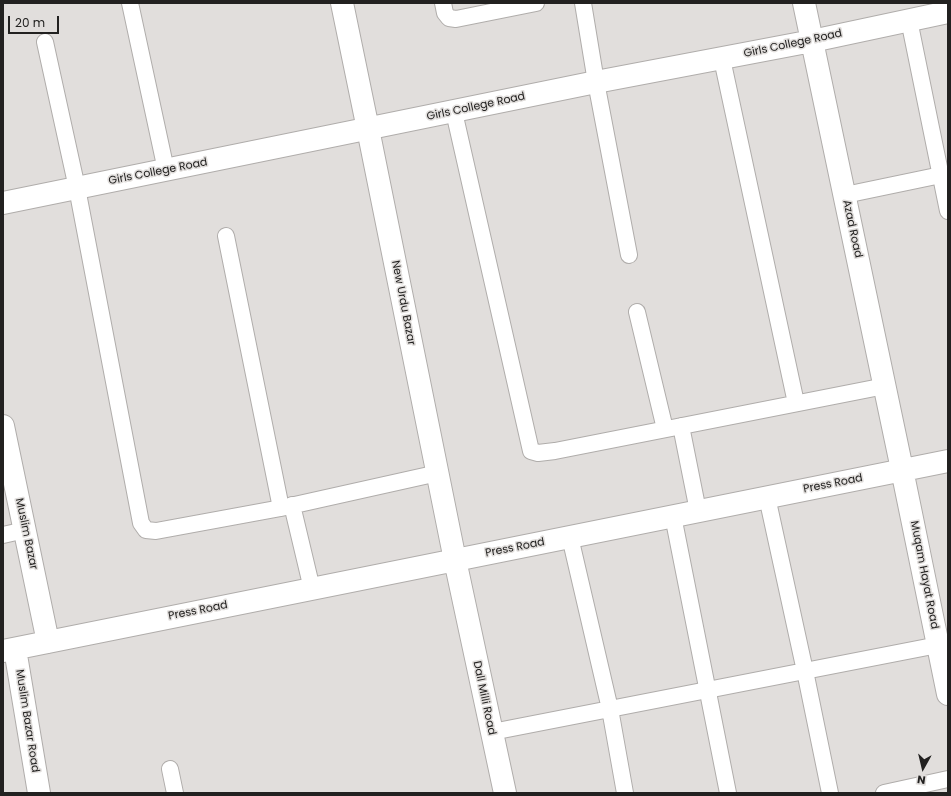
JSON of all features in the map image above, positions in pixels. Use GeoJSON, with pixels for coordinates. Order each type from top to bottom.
{"type":"FeatureCollection","features":[{"type":"Feature","properties":{"kind":"street"},"geometry":{"type":"LineString","coordinates":[[130,3],[166,170]]}},
{"type":"Feature","properties":{"kind":"street","name":"New Urdu Bazar"},"geometry":{"type":"LineString","coordinates":[[342,3],[464,602]]}},
{"type":"Feature","properties":{"kind":"street"},"geometry":{"type":"LineString","coordinates":[[443,3],[445,13],[449,18],[456,19],[536,3]]}},
{"type":"Feature","properties":{"kind":"street"},"geometry":{"type":"LineString","coordinates":[[582,3],[629,255]]}},
{"type":"Feature","properties":{"kind":"street","name":"Azad Road"},"geometry":{"type":"LineString","coordinates":[[804,3],[901,463]]}},
{"type":"Feature","properties":{"kind":"street","name":"Girls College Road"},"geometry":{"type":"LineString","coordinates":[[3,202],[454,112],[596,82],[812,41],[948,12]]}},
{"type":"Feature","properties":{"kind":"street"},"geometry":{"type":"LineString","coordinates":[[909,20],[948,211]]}},
{"type":"Feature","properties":{"kind":"street"},"geometry":{"type":"LineString","coordinates":[[45,42],[77,188],[141,523],[146,530],[156,531],[286,506],[438,473]]}},
{"type":"Feature","properties":{"kind":"street"},"geometry":{"type":"LineString","coordinates":[[722,59],[796,403]]}},
{"type":"Feature","properties":{"kind":"street"},"geometry":{"type":"LineString","coordinates":[[454,112],[531,451],[538,453],[554,451],[885,386]]}},
{"type":"Feature","properties":{"kind":"street"},"geometry":{"type":"LineString","coordinates":[[845,195],[941,175]]}},
{"type":"Feature","properties":{"kind":"street"},"geometry":{"type":"LineString","coordinates":[[226,236],[286,506],[312,589]]}},
{"type":"Feature","properties":{"kind":"street"},"geometry":{"type":"LineString","coordinates":[[637,312],[665,430]]}},
{"type":"Feature","properties":{"kind":"street","name":"Muslim Bazar"},"geometry":{"type":"LineString","coordinates":[[3,426],[48,642]]}},
{"type":"Feature","properties":{"kind":"street"},"geometry":{"type":"LineString","coordinates":[[681,426],[698,511]]}},
{"type":"Feature","properties":{"kind":"street","name":"Press Road"},"geometry":{"type":"LineString","coordinates":[[9,650],[767,497],[901,463],[948,461]]}},
{"type":"Feature","properties":{"kind":"street","name":"Muqam Hayat Road"},"geometry":{"type":"LineString","coordinates":[[901,463],[948,694]]}},
{"type":"Feature","properties":{"kind":"street"},"geometry":{"type":"LineString","coordinates":[[767,497],[830,793]]}},
{"type":"Feature","properties":{"kind":"street"},"geometry":{"type":"LineString","coordinates":[[673,516],[728,793]]}},
{"type":"Feature","properties":{"kind":"street"},"geometry":{"type":"LineString","coordinates":[[3,535],[25,530]]}},
{"type":"Feature","properties":{"kind":"street"},"geometry":{"type":"LineString","coordinates":[[570,537],[610,709],[625,793]]}},
{"type":"Feature","properties":{"kind":"street","name":"Dall Milli Road"},"geometry":{"type":"LineString","coordinates":[[464,602],[505,793]]}},
{"type":"Feature","properties":{"kind":"street"},"geometry":{"type":"LineString","coordinates":[[492,732],[938,645]]}},
{"type":"Feature","properties":{"kind":"street","name":"Muslim Bazar Road"},"geometry":{"type":"LineString","coordinates":[[9,650],[39,793]]}},
{"type":"Feature","properties":{"kind":"street"},"geometry":{"type":"LineString","coordinates":[[170,769],[175,793]]}},
{"type":"Feature","properties":{"kind":"street"},"geometry":{"type":"LineString","coordinates":[[884,793],[948,779]]}}]}
